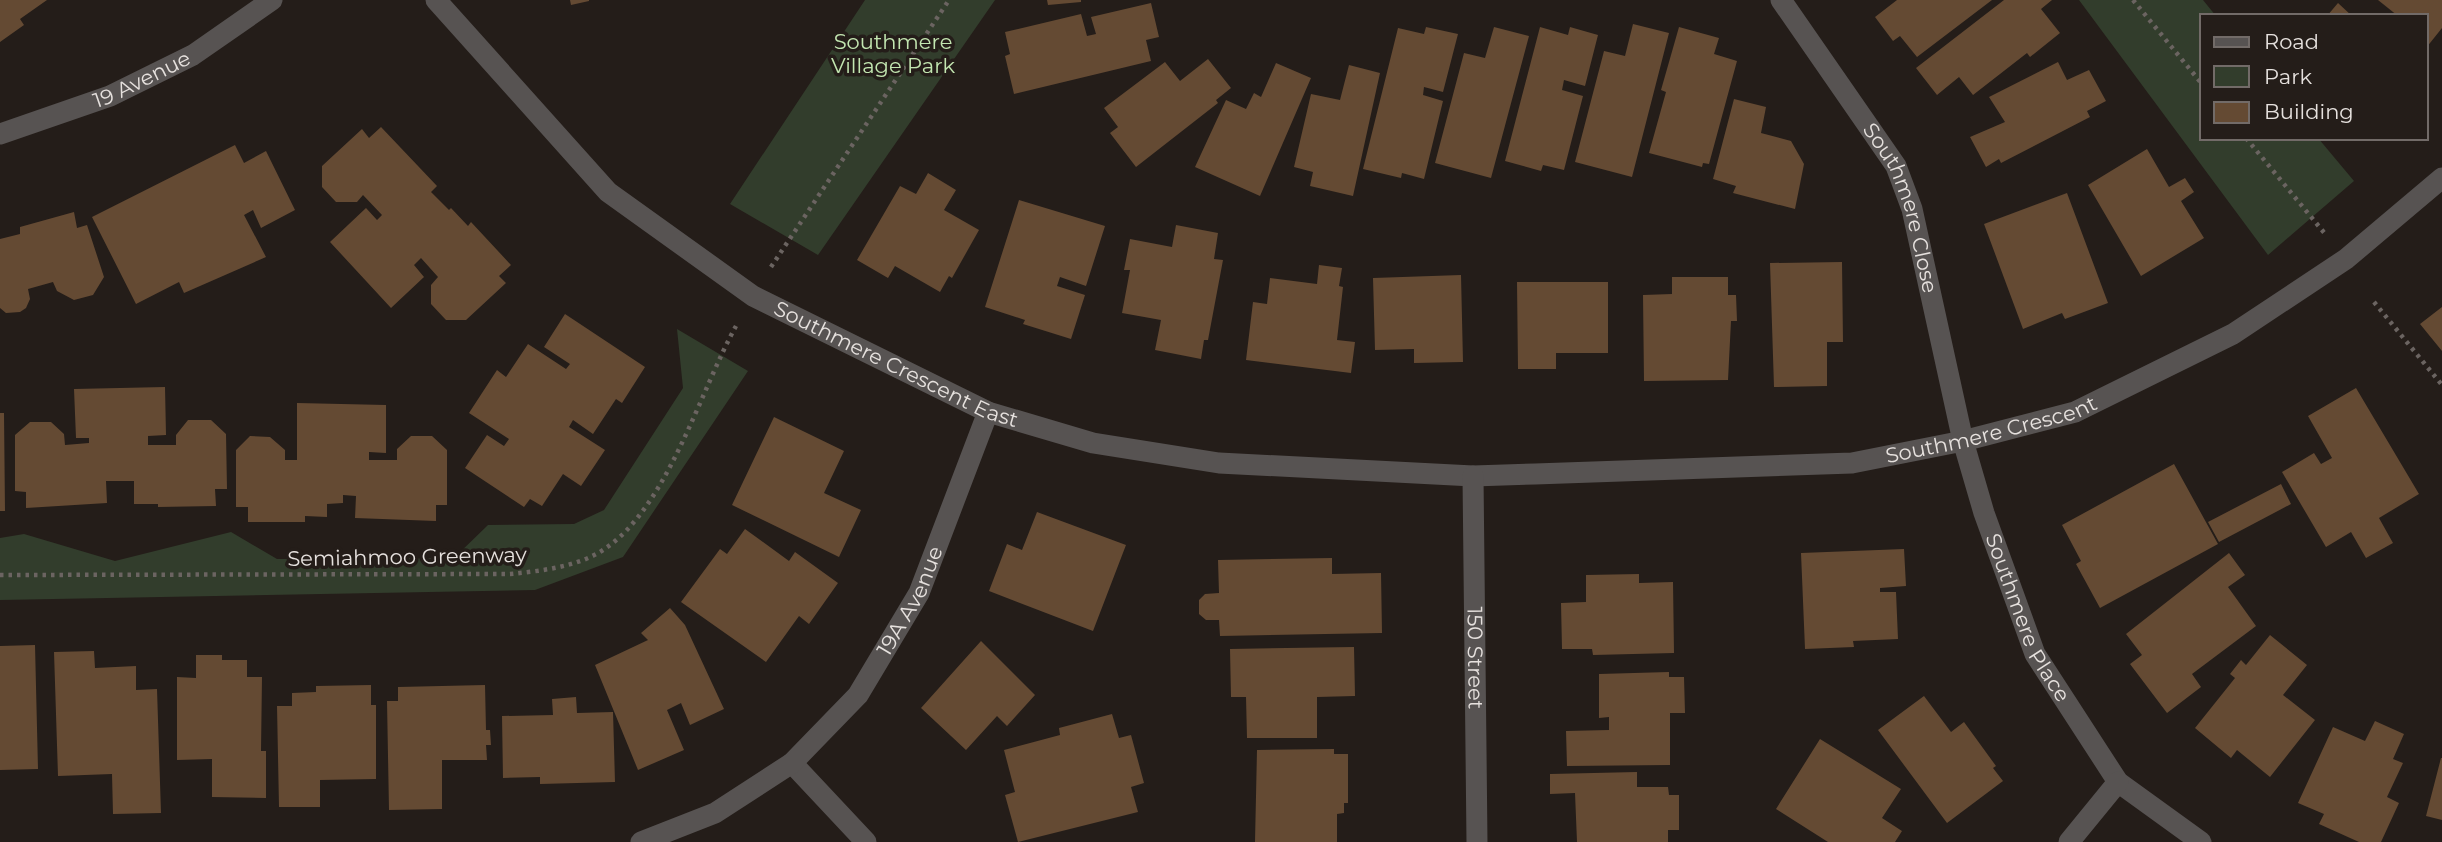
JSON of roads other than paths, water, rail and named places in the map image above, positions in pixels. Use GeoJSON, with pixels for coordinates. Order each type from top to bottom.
{"type":"FeatureCollection","features":[{"type":"Feature","properties":{"kind":"street","name":"19 Avenue"},"geometry":{"type":"LineString","coordinates":[[0,134],[110,96],[192,55],[272,0]]}},
{"type":"Feature","properties":{"kind":"street","name":"Southmere Crescent East"},"geometry":{"type":"LineString","coordinates":[[436,0],[608,192],[752,296],[988,412],[1093,443],[1219,463],[1473,475]]}},
{"type":"Feature","properties":{"kind":"street","name":"Southmere Close"},"geometry":{"type":"LineString","coordinates":[[1782,0],[1896,166],[1912,209],[1963,441]]}},
{"type":"Feature","properties":{"kind":"street","name":"Southmere Crescent"},"geometry":{"type":"LineString","coordinates":[[1473,475],[1852,463],[1963,441],[2075,412],[2233,334],[2346,259],[2442,178]]}},
{"type":"Feature","properties":{"kind":"street","name":"19A Avenue"},"geometry":{"type":"LineString","coordinates":[[641,842],[715,813],[792,763],[858,695],[919,593],[988,412]]}},
{"type":"Feature","properties":{"kind":"street","name":"Southmere Place"},"geometry":{"type":"LineString","coordinates":[[1963,441],[1984,513],[2035,654],[2118,782],[2201,842]]}},
{"type":"Feature","properties":{"kind":"street","name":"150 Street"},"geometry":{"type":"LineString","coordinates":[[1473,475],[1477,842]]}},
{"type":"Feature","properties":{"kind":"street"},"geometry":{"type":"LineString","coordinates":[[792,763],[866,842]]}},
{"type":"Feature","properties":{"kind":"street"},"geometry":{"type":"LineString","coordinates":[[2069,842],[2118,782]]}},
{"type":"Feature","properties":{"kind":"park label","name":"Southmere Village Park"},"geometry":{"type":"Point","coordinates":[893,54]}}]}
